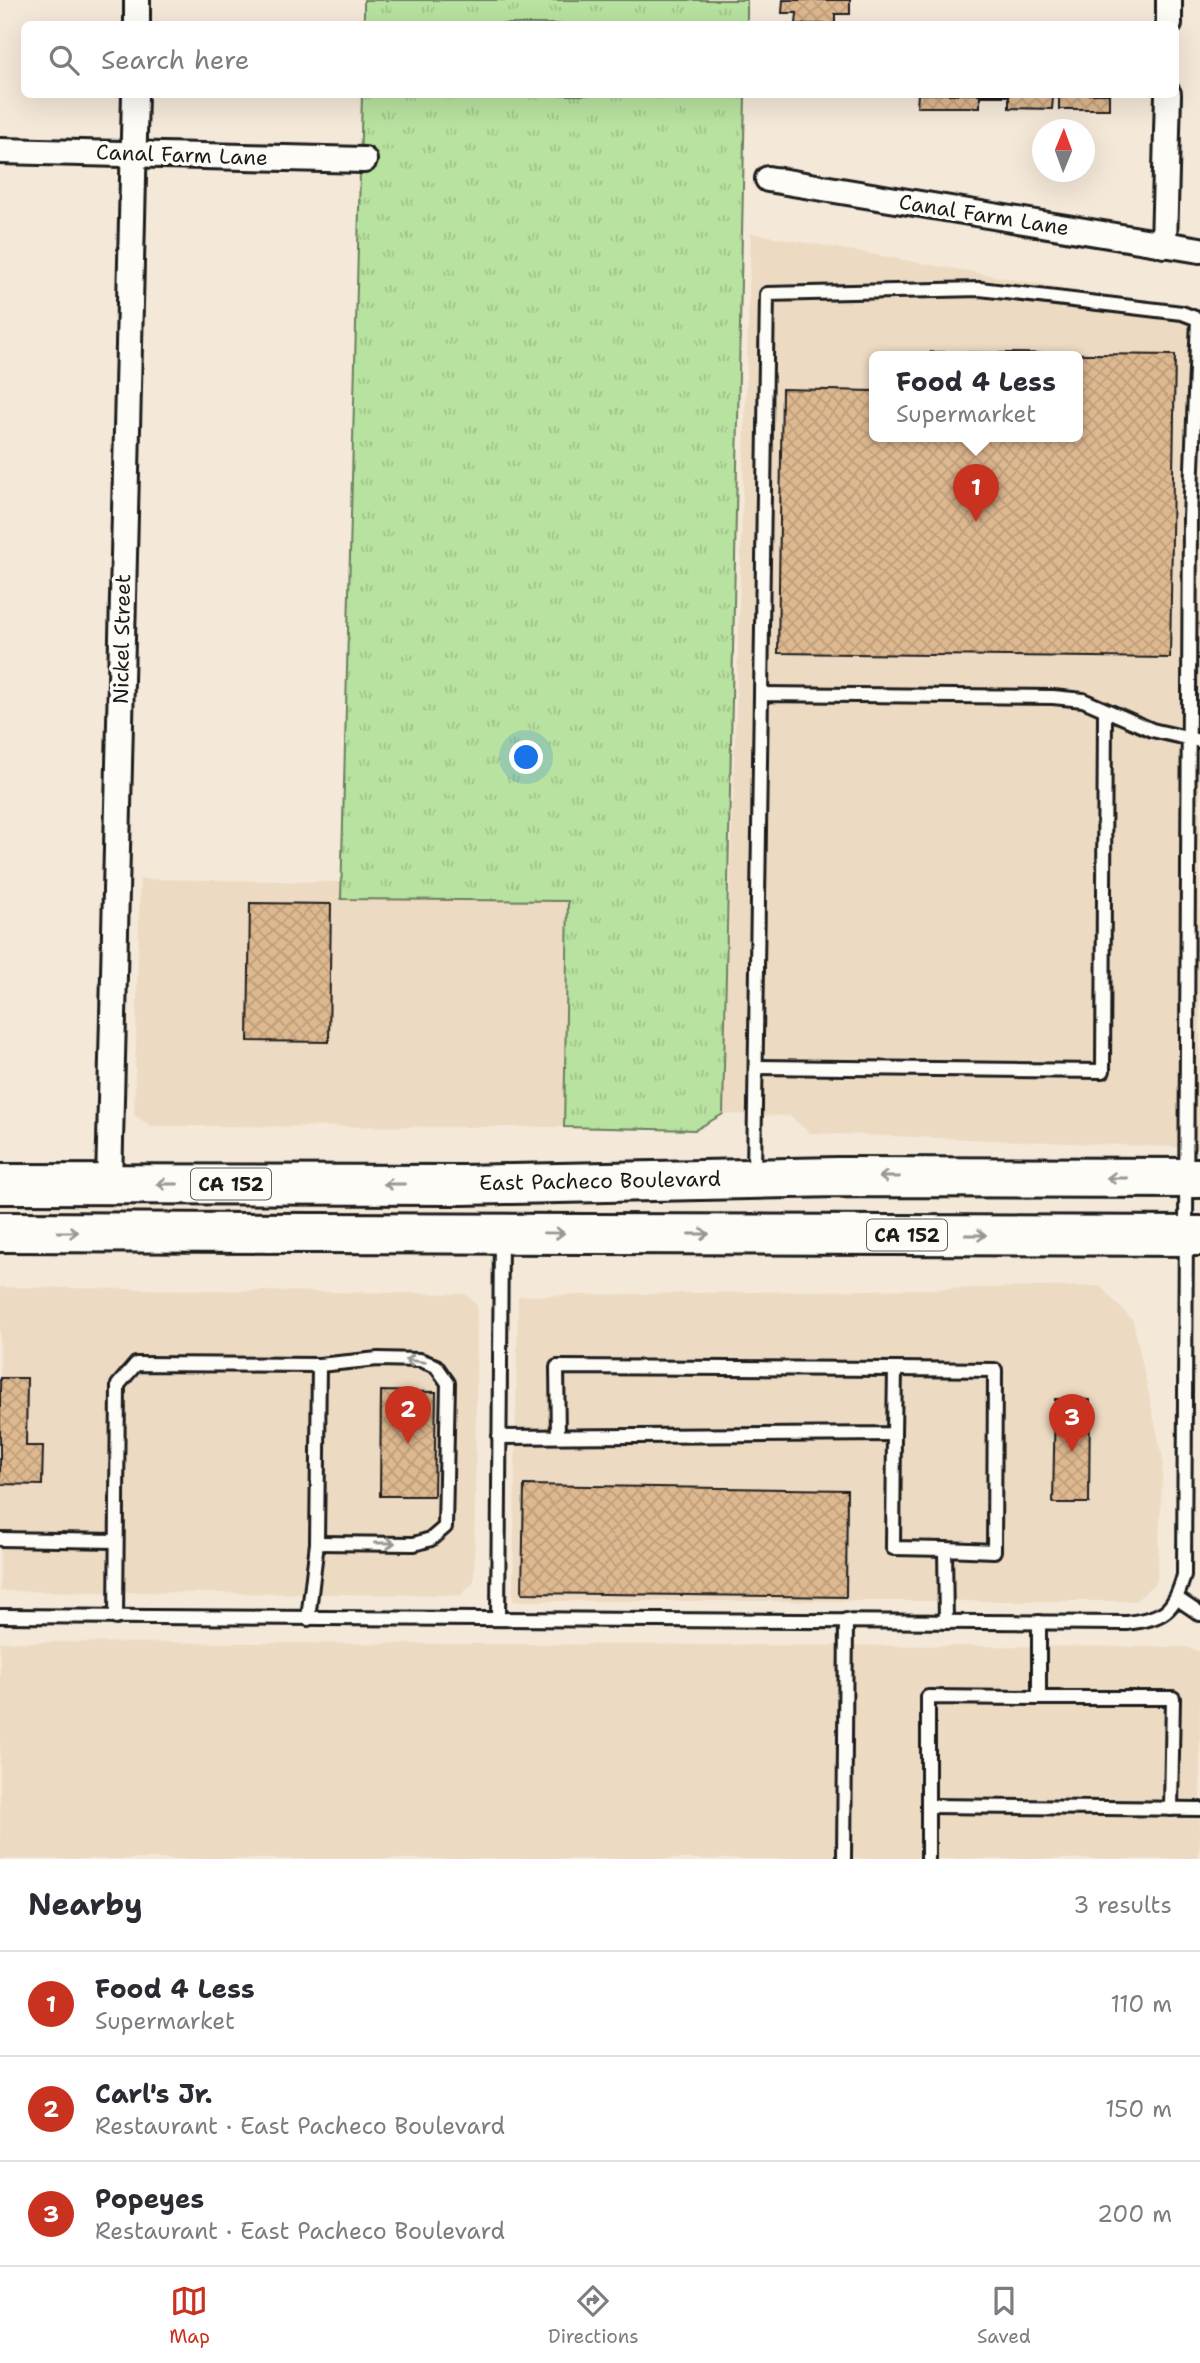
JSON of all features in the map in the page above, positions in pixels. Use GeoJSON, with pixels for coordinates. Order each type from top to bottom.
{"type":"FeatureCollection","features":[{"type":"Feature","properties":{"kind":"highway","name":"East Pacheco Boulevard"},"geometry":{"type":"LineString","coordinates":[[0,1184],[462,1185],[754,1177],[1193,1178]]}},
{"type":"Feature","properties":{"kind":"highway","name":"CA 152"},"geometry":{"type":"LineString","coordinates":[[0,1232],[501,1232],[1192,1237]]}},
{"type":"Feature","properties":{"kind":"street"},"geometry":{"type":"LineString","coordinates":[[137,0],[137,21]]}},
{"type":"Feature","properties":{"kind":"street"},"geometry":{"type":"LineString","coordinates":[[1169,21],[1170,0]]}},
{"type":"Feature","properties":{"kind":"street","name":"Nickel Street"},"geometry":{"type":"LineString","coordinates":[[109,1184],[135,98]]}},
{"type":"Feature","properties":{"kind":"street"},"geometry":{"type":"LineString","coordinates":[[1164,245],[1168,98]]}},
{"type":"Feature","properties":{"kind":"street","name":"Canal Farm Lane"},"geometry":{"type":"LineString","coordinates":[[0,151],[364,160]]}},
{"type":"Feature","properties":{"kind":"street","name":"Canal Farm Lane"},"geometry":{"type":"LineString","coordinates":[[768,180],[1200,250]]}},
{"type":"Feature","properties":{"kind":"lane"},"geometry":{"type":"LineString","coordinates":[[0,1616],[1127,1623],[1156,1619],[1178,1599],[1184,1575],[1193,1178],[1194,741],[1190,518],[1199,320],[1182,313],[981,289],[767,294],[754,1177]]}},
{"type":"Feature","properties":{"kind":"lane"},"geometry":{"type":"LineString","coordinates":[[761,694],[1053,697],[1083,700],[1152,730],[1194,741]]}},
{"type":"Feature","properties":{"kind":"lane"},"geometry":{"type":"LineString","coordinates":[[756,1068],[1103,1072],[1105,711]]}},
{"type":"Feature","properties":{"kind":"lane"},"geometry":{"type":"LineString","coordinates":[[498,1619],[501,1232]]}},
{"type":"Feature","properties":{"kind":"lane"},"geometry":{"type":"LineString","coordinates":[[116,1618],[118,1385],[136,1364],[319,1364],[378,1359],[420,1360],[436,1366],[448,1383],[445,1527],[431,1539],[414,1544],[317,1543]]}},
{"type":"Feature","properties":{"kind":"lane"},"geometry":{"type":"LineString","coordinates":[[308,1619],[317,1543],[319,1364]]}},
{"type":"Feature","properties":{"kind":"lane"},"geometry":{"type":"LineString","coordinates":[[558,1436],[557,1367],[895,1368],[995,1370],[994,1551],[893,1548],[895,1368]]}},
{"type":"Feature","properties":{"kind":"lane"},"geometry":{"type":"LineString","coordinates":[[499,1437],[894,1434]]}},
{"type":"Feature","properties":{"kind":"lane"},"geometry":{"type":"LineString","coordinates":[[0,1539],[116,1541]]}},
{"type":"Feature","properties":{"kind":"lane"},"geometry":{"type":"LineString","coordinates":[[945,1549],[946,1622]]}},
{"type":"Feature","properties":{"kind":"lane"},"geometry":{"type":"LineString","coordinates":[[1178,1599],[1200,1615]]}},
{"type":"Feature","properties":{"kind":"lane"},"geometry":{"type":"LineString","coordinates":[[844,1859],[846,1620]]}},
{"type":"Feature","properties":{"kind":"lane"},"geometry":{"type":"LineString","coordinates":[[1039,1622],[1039,1698]]}},
{"type":"Feature","properties":{"kind":"lane"},"geometry":{"type":"LineString","coordinates":[[928,1859],[928,1698],[1173,1698],[1171,1809]]}},
{"type":"Feature","properties":{"kind":"lane"},"geometry":{"type":"LineString","coordinates":[[928,1806],[1200,1809]]}},
{"type":"Feature","properties":{"kind":"shaded area"},"geometry":{"type":"Polygon","coordinates":[[[751,233],[1200,312],[1200,1148],[810,1133],[790,1116],[723,1114],[751,233]]]}},
{"type":"Feature","properties":{"kind":"shaded area"},"geometry":{"type":"Polygon","coordinates":[[[140,879],[341,882],[342,899],[568,901],[564,1127],[151,1126],[134,1115],[140,879]]]}},
{"type":"Feature","properties":{"kind":"shaded area"},"geometry":{"type":"Polygon","coordinates":[[[1100,1286],[1133,1321],[1163,1460],[1157,1581],[1136,1601],[513,1601],[518,1296],[1100,1286]]]}},
{"type":"Feature","properties":{"kind":"shaded area"},"geometry":{"type":"Polygon","coordinates":[[[0,1287],[466,1294],[477,1306],[474,1582],[461,1595],[0,1591],[0,1287]]]}},
{"type":"Feature","properties":{"kind":"shaded area"},"geometry":{"type":"Polygon","coordinates":[[[0,1642],[1186,1647],[1200,1652],[1200,1844],[1197,1859],[0,1859],[0,1642]]]}},
{"type":"Feature","properties":{"kind":"green space"},"geometry":{"type":"Polygon","coordinates":[[[364,0],[747,0],[747,21],[364,21],[364,0]]]}},
{"type":"Feature","properties":{"kind":"green space"},"geometry":{"type":"Polygon","coordinates":[[[362,98],[745,98],[723,1114],[695,1130],[564,1127],[568,901],[341,899],[362,98]]]}},
{"type":"Feature","properties":{"kind":"building"},"geometry":{"type":"Polygon","coordinates":[[[783,0],[850,0],[850,14],[835,14],[835,21],[796,21],[797,13],[782,13],[783,0]]]}},
{"type":"Feature","properties":{"kind":"building"},"geometry":{"type":"Polygon","coordinates":[[[918,98],[980,98],[980,107],[917,107],[918,98]]]}},
{"type":"Feature","properties":{"kind":"building"},"geometry":{"type":"Polygon","coordinates":[[[1009,98],[1053,98],[1052,109],[1009,108],[1009,98]]]}},
{"type":"Feature","properties":{"kind":"building"},"geometry":{"type":"Polygon","coordinates":[[[1059,98],[1109,98],[1109,109],[1059,109],[1059,98]]]}},
{"type":"Feature","properties":{"kind":"building"},"geometry":{"type":"Polygon","coordinates":[[[1083,354],[1175,355],[1170,658],[778,653],[782,389],[869,391],[869,442],[1083,442],[1083,354]]]}},
{"type":"Feature","properties":{"kind":"building"},"geometry":{"type":"Polygon","coordinates":[[[250,903],[331,904],[329,1042],[248,1041],[250,903]]]}},
{"type":"Feature","properties":{"kind":"building"},"geometry":{"type":"Polygon","coordinates":[[[0,1378],[27,1378],[26,1446],[43,1446],[42,1485],[0,1484],[0,1378]]]}},
{"type":"Feature","properties":{"kind":"building"},"geometry":{"type":"Polygon","coordinates":[[[381,1391],[436,1392],[434,1496],[380,1496],[381,1391]]]}},
{"type":"Feature","properties":{"kind":"building"},"geometry":{"type":"Polygon","coordinates":[[[1055,1399],[1090,1400],[1089,1503],[1053,1503],[1055,1399]]]}},
{"type":"Feature","properties":{"kind":"building"},"geometry":{"type":"Polygon","coordinates":[[[524,1485],[847,1490],[846,1597],[522,1593],[524,1485]]]}},
{"type":"Feature","properties":{"kind":"place","name":"Food 4 Less"},"geometry":{"type":"Point","coordinates":[976,522]}},
{"type":"Feature","properties":{"kind":"place","name":"Carl's Jr."},"geometry":{"type":"Point","coordinates":[408,1444]}},
{"type":"Feature","properties":{"kind":"place","name":"Popeyes"},"geometry":{"type":"Point","coordinates":[1072,1452]}}]}
